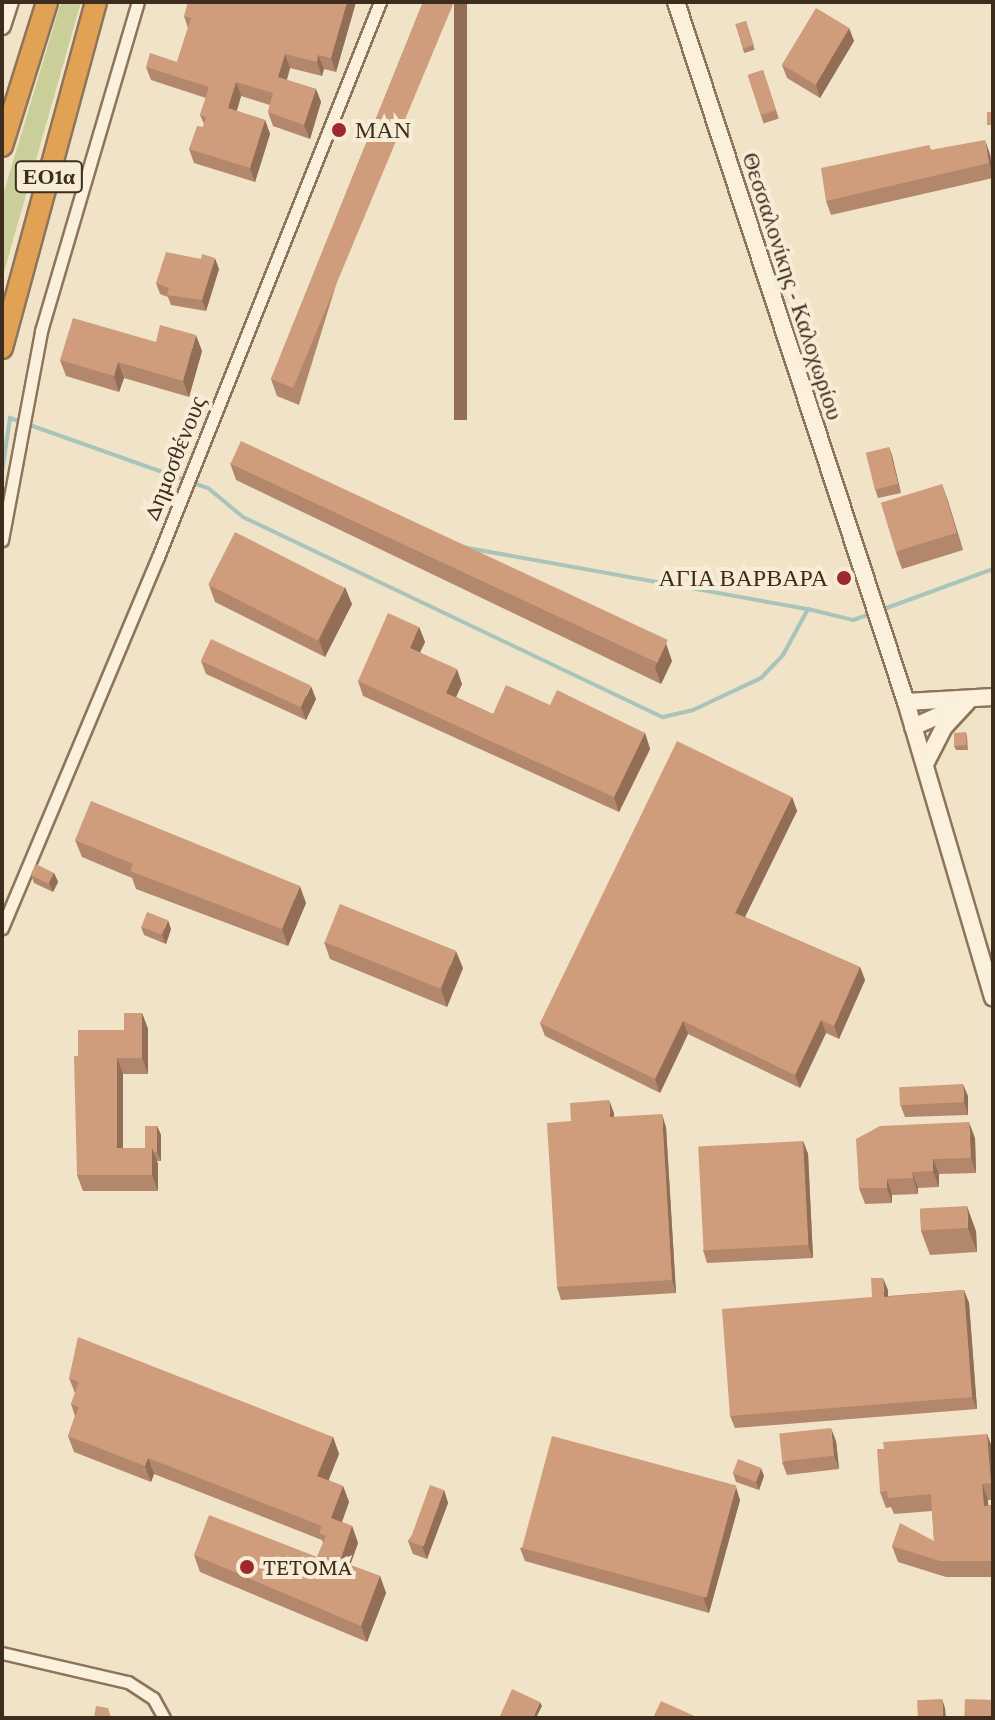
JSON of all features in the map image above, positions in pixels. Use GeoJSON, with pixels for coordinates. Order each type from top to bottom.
{"type":"FeatureCollection","features":[{"type":"Feature","properties":{"kind":"highway"},"geometry":{"type":"LineString","coordinates":[[9,124],[37,2]]}},
{"type":"Feature","properties":{"kind":"highway","name":"ΕΟ1α"},"geometry":{"type":"LineString","coordinates":[[2,146],[47,2]]}},
{"type":"Feature","properties":{"kind":"highway","name":"ΕΟ1α"},"geometry":{"type":"LineString","coordinates":[[2,348],[96,2]]}},
{"type":"Feature","properties":{"kind":"highway"},"geometry":{"type":"LineString","coordinates":[[79,66],[106,2]]}},
{"type":"Feature","properties":{"kind":"main road"},"geometry":{"type":"LineString","coordinates":[[2,26],[10,2]]}},
{"type":"Feature","properties":{"kind":"main road","name":"Θεσσαλονίκης - Καλοχωρίου"},"geometry":{"type":"LineString","coordinates":[[676,2],[879,629],[906,702]]}},
{"type":"Feature","properties":{"kind":"main road"},"geometry":{"type":"LineString","coordinates":[[981,699],[906,702],[993,997]]}},
{"type":"Feature","properties":{"kind":"main road"},"geometry":{"type":"LineString","coordinates":[[913,727],[981,699]]}},
{"type":"Feature","properties":{"kind":"main road"},"geometry":{"type":"LineString","coordinates":[[925,764],[944,727],[981,699]]}},
{"type":"Feature","properties":{"kind":"street"},"geometry":{"type":"LineString","coordinates":[[2,540],[27,395],[138,2]]}},
{"type":"Feature","properties":{"kind":"street","name":"Δημοσθένους"},"geometry":{"type":"LineString","coordinates":[[2,928],[183,495],[380,2]]}},
{"type":"Feature","properties":{"kind":"street"},"geometry":{"type":"LineString","coordinates":[[2,1653],[128,1682],[153,1698],[164,1718]]}},
{"type":"Feature","properties":{"kind":"green space"},"geometry":{"type":"Polygon","coordinates":[[[61,2],[81,2],[2,279],[2,198],[61,2]]]}},
{"type":"Feature","properties":{"kind":"building"},"geometry":{"type":"Polygon","coordinates":[[[188,2],[347,2],[331,58],[318,55],[317,62],[285,54],[278,77],[316,89],[304,125],[268,112],[273,93],[236,82],[228,108],[265,120],[250,168],[189,149],[197,126],[203,127],[206,117],[200,115],[209,87],[146,67],[150,53],[177,62],[191,18],[184,16],[188,2]]]}},
{"type":"Feature","properties":{"kind":"building"},"geometry":{"type":"Polygon","coordinates":[[[423,2],[454,2],[293,388],[271,379],[423,2]]]}},
{"type":"Feature","properties":{"kind":"building"},"geometry":{"type":"Polygon","coordinates":[[[816,8],[849,28],[815,85],[782,65],[816,8]]]}},
{"type":"Feature","properties":{"kind":"building"},"geometry":{"type":"Polygon","coordinates":[[[746,21],[754,45],[743,48],[736,24],[746,21]]]}},
{"type":"Feature","properties":{"kind":"building"},"geometry":{"type":"Polygon","coordinates":[[[763,70],[776,110],[761,115],[748,75],[763,70]]]}},
{"type":"Feature","properties":{"kind":"building"},"geometry":{"type":"Polygon","coordinates":[[[987,112],[993,112],[993,125],[987,125],[987,112]]]}},
{"type":"Feature","properties":{"kind":"building"},"geometry":{"type":"Polygon","coordinates":[[[985,140],[989,163],[826,201],[821,168],[929,145],[930,150],[985,140]]]}},
{"type":"Feature","properties":{"kind":"building"},"geometry":{"type":"Polygon","coordinates":[[[166,252],[201,259],[202,254],[215,258],[202,300],[167,295],[169,288],[156,283],[166,252]]]}},
{"type":"Feature","properties":{"kind":"building"},"geometry":{"type":"Polygon","coordinates":[[[73,318],[156,342],[160,325],[196,335],[183,381],[118,362],[114,376],[60,360],[73,318]]]}},
{"type":"Feature","properties":{"kind":"building"},"geometry":{"type":"Polygon","coordinates":[[[241,441],[668,640],[657,663],[230,464],[241,441]]]}},
{"type":"Feature","properties":{"kind":"building"},"geometry":{"type":"Polygon","coordinates":[[[889,447],[898,484],[875,490],[866,453],[889,447]]]}},
{"type":"Feature","properties":{"kind":"building"},"geometry":{"type":"Polygon","coordinates":[[[942,484],[957,533],[896,551],[881,503],[942,484]]]}},
{"type":"Feature","properties":{"kind":"building"},"geometry":{"type":"Polygon","coordinates":[[[235,532],[345,588],[318,640],[208,585],[235,532]]]}},
{"type":"Feature","properties":{"kind":"building"},"geometry":{"type":"Polygon","coordinates":[[[388,613],[419,627],[410,648],[457,669],[446,693],[493,714],[506,685],[550,705],[557,690],[645,733],[614,797],[358,681],[388,613]]]}},
{"type":"Feature","properties":{"kind":"building"},"geometry":{"type":"Polygon","coordinates":[[[211,639],[311,685],[301,707],[201,661],[211,639]]]}},
{"type":"Feature","properties":{"kind":"building"},"geometry":{"type":"Polygon","coordinates":[[[966,732],[966,745],[954,746],[954,733],[966,732]]]}},
{"type":"Feature","properties":{"kind":"building"},"geometry":{"type":"Polygon","coordinates":[[[677,741],[792,797],[735,913],[860,967],[834,1026],[821,1020],[795,1075],[683,1021],[655,1079],[540,1023],[677,741]]]}},
{"type":"Feature","properties":{"kind":"building"},"geometry":{"type":"Polygon","coordinates":[[[91,801],[300,886],[282,929],[130,871],[133,864],[75,840],[91,801]]]}},
{"type":"Feature","properties":{"kind":"building"},"geometry":{"type":"Polygon","coordinates":[[[36,864],[54,873],[48,884],[31,875],[36,864]]]}},
{"type":"Feature","properties":{"kind":"building"},"geometry":{"type":"Polygon","coordinates":[[[340,904],[456,951],[441,989],[325,942],[340,904]]]}},
{"type":"Feature","properties":{"kind":"building"},"geometry":{"type":"Polygon","coordinates":[[[147,912],[168,920],[162,935],[141,927],[147,912]]]}},
{"type":"Feature","properties":{"kind":"building"},"geometry":{"type":"Polygon","coordinates":[[[124,1013],[142,1013],[142,1058],[117,1058],[117,1148],[152,1148],[152,1175],[77,1175],[74,1056],[78,1056],[78,1030],[124,1030],[124,1013]]]}},
{"type":"Feature","properties":{"kind":"building"},"geometry":{"type":"Polygon","coordinates":[[[963,1084],[964,1102],[900,1105],[899,1087],[963,1084]]]}},
{"type":"Feature","properties":{"kind":"building"},"geometry":{"type":"Polygon","coordinates":[[[609,1100],[610,1117],[662,1114],[672,1280],[557,1287],[547,1123],[571,1121],[570,1103],[609,1100]]]}},
{"type":"Feature","properties":{"kind":"building"},"geometry":{"type":"Polygon","coordinates":[[[969,1122],[971,1158],[933,1159],[933,1171],[912,1172],[913,1178],[887,1179],[887,1188],[859,1188],[856,1139],[880,1126],[969,1122]]]}},
{"type":"Feature","properties":{"kind":"building"},"geometry":{"type":"Polygon","coordinates":[[[145,1126],[157,1126],[157,1152],[145,1148],[145,1126]]]}},
{"type":"Feature","properties":{"kind":"building"},"geometry":{"type":"Polygon","coordinates":[[[803,1141],[808,1245],[704,1250],[698,1146],[803,1141]]]}},
{"type":"Feature","properties":{"kind":"building"},"geometry":{"type":"Polygon","coordinates":[[[967,1206],[968,1228],[921,1230],[920,1208],[967,1206]]]}},
{"type":"Feature","properties":{"kind":"building"},"geometry":{"type":"Polygon","coordinates":[[[871,1278],[883,1278],[884,1297],[964,1290],[972,1397],[730,1416],[722,1309],[872,1297],[871,1278]]]}},
{"type":"Feature","properties":{"kind":"building"},"geometry":{"type":"Polygon","coordinates":[[[78,1337],[333,1437],[317,1476],[343,1486],[331,1518],[352,1526],[340,1561],[380,1576],[361,1626],[194,1555],[209,1515],[317,1557],[326,1536],[319,1533],[322,1526],[148,1458],[145,1466],[68,1436],[79,1407],[71,1404],[79,1382],[69,1378],[78,1337]]]}},
{"type":"Feature","properties":{"kind":"building"},"geometry":{"type":"Polygon","coordinates":[[[831,1428],[834,1456],[782,1461],[779,1433],[831,1428]]]}},
{"type":"Feature","properties":{"kind":"building"},"geometry":{"type":"Polygon","coordinates":[[[987,1434],[991,1483],[982,1484],[984,1506],[993,1505],[993,1561],[940,1561],[892,1546],[900,1523],[934,1541],[931,1494],[888,1498],[887,1491],[880,1492],[877,1449],[884,1449],[883,1442],[987,1434]]]}},
{"type":"Feature","properties":{"kind":"building"},"geometry":{"type":"Polygon","coordinates":[[[552,1436],[736,1485],[706,1597],[522,1548],[552,1436]]]}},
{"type":"Feature","properties":{"kind":"building"},"geometry":{"type":"Polygon","coordinates":[[[738,1459],[761,1468],[756,1482],[733,1473],[738,1459]]]}},
{"type":"Feature","properties":{"kind":"building"},"geometry":{"type":"Polygon","coordinates":[[[430,1485],[444,1490],[424,1547],[409,1541],[430,1485]]]}},
{"type":"Feature","properties":{"kind":"building"},"geometry":{"type":"Polygon","coordinates":[[[512,1689],[540,1702],[533,1718],[499,1718],[512,1689]]]}},
{"type":"Feature","properties":{"kind":"building"},"geometry":{"type":"Polygon","coordinates":[[[942,1699],[943,1718],[918,1718],[917,1700],[942,1699]]]}},
{"type":"Feature","properties":{"kind":"building"},"geometry":{"type":"Polygon","coordinates":[[[965,1699],[993,1700],[992,1718],[964,1718],[965,1699]]]}},
{"type":"Feature","properties":{"kind":"building"},"geometry":{"type":"Polygon","coordinates":[[[661,1701],[699,1718],[653,1718],[661,1701]]]}},
{"type":"Feature","properties":{"kind":"building"},"geometry":{"type":"Polygon","coordinates":[[[96,1706],[108,1708],[111,1718],[94,1718],[96,1706]]]}},
{"type":"Feature","properties":{"kind":"waterway"},"geometry":{"type":"LineString","coordinates":[[2,472],[10,418],[208,488],[243,517],[663,717],[693,710],[761,678],[783,655],[808,609],[853,620],[873,613]]}},
{"type":"Feature","properties":{"kind":"waterway"},"geometry":{"type":"LineString","coordinates":[[462,547],[808,609]]}},
{"type":"Feature","properties":{"kind":"waterway"},"geometry":{"type":"LineString","coordinates":[[881,610],[993,569]]}},
{"type":"Feature","properties":{"kind":"place","name":"ΜΑΝ"},"geometry":{"type":"Point","coordinates":[339,130]}},
{"type":"Feature","properties":{"kind":"place","name":"ΑΓΙΑ ΒΑΡΒΑΡΑ"},"geometry":{"type":"Point","coordinates":[844,578]}},
{"type":"Feature","properties":{"kind":"place","name":"TETOMA"},"geometry":{"type":"Point","coordinates":[247,1567]}}]}
